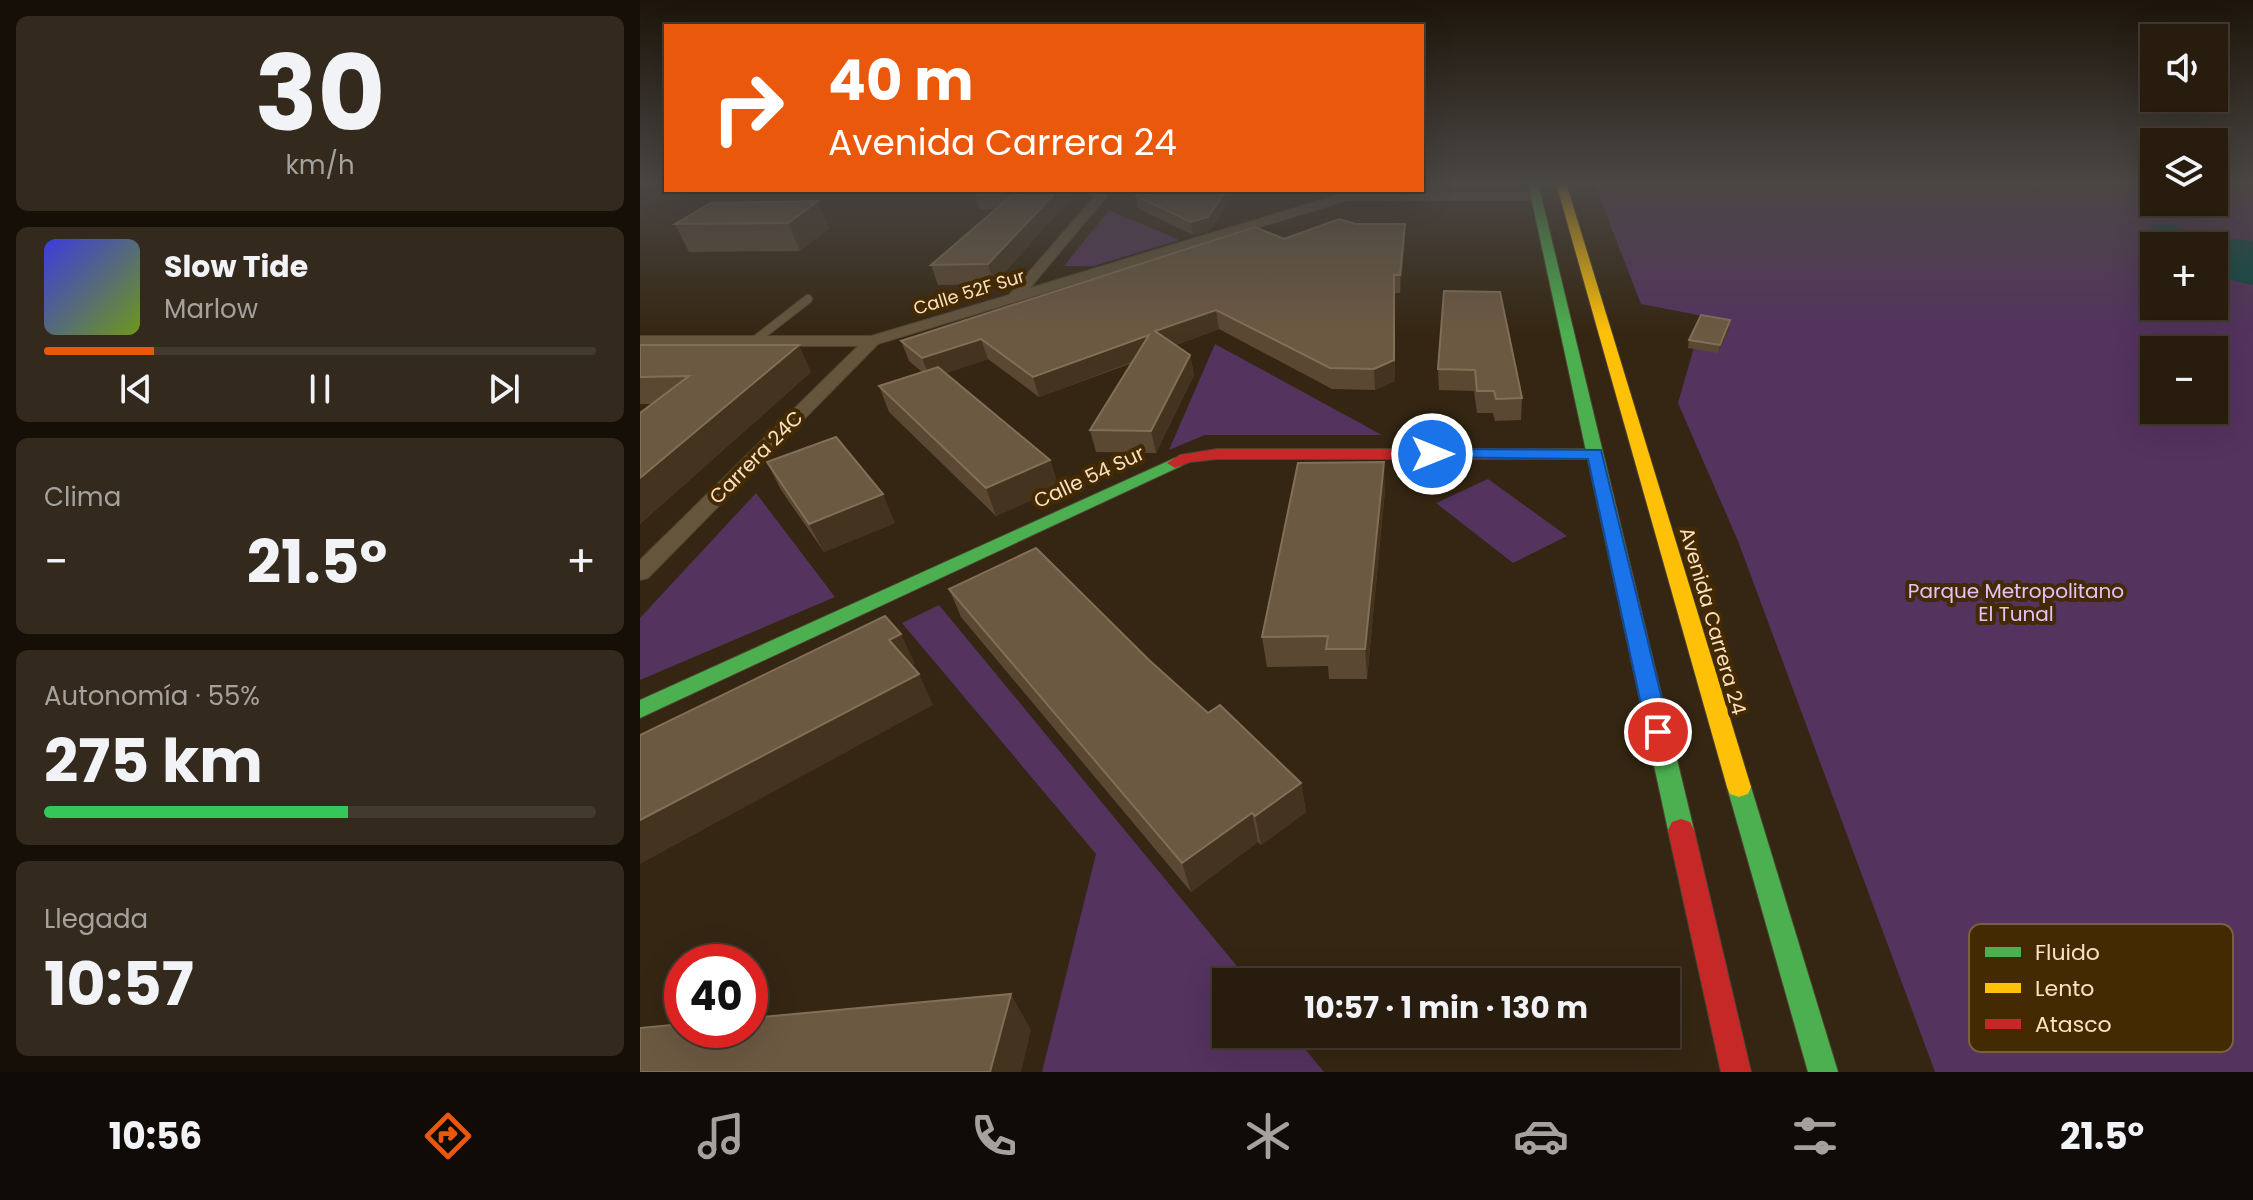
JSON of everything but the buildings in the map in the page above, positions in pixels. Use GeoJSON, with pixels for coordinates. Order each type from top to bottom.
{"type":"FeatureCollection","features":[{"type":"Feature","properties":{"kind":"main road"},"geometry":{"type":"LineString","coordinates":[[1545,233],[1736,1072]]}},
{"type":"Feature","properties":{"kind":"main road","name":"Avenida Carrera 24"},"geometry":{"type":"LineString","coordinates":[[1576,233],[1823,1072]]}},
{"type":"Feature","properties":{"kind":"main road","name":"Calle 54 Sur"},"geometry":{"type":"LineString","coordinates":[[640,710],[1186,458],[1217,454],[1595,454]]}},
{"type":"Feature","properties":{"kind":"street"},"geometry":{"type":"LineString","coordinates":[[1014,297],[1069,233]]}},
{"type":"Feature","properties":{"kind":"street","name":"Calle 52F Sur"},"geometry":{"type":"LineString","coordinates":[[640,341],[872,341],[1225,233]]}},
{"type":"Feature","properties":{"kind":"street","name":"Carrera 24C"},"geometry":{"type":"LineString","coordinates":[[640,573],[872,341]]}},
{"type":"Feature","properties":{"kind":"lane"},"geometry":{"type":"LineString","coordinates":[[754,341],[808,299]]}},
{"type":"Feature","properties":{"kind":"green space"},"geometry":{"type":"Polygon","coordinates":[[[1090,233],[1163,233],[1179,240],[1094,266],[1064,266],[1090,233]]]}},
{"type":"Feature","properties":{"kind":"green space","name":"Parque Metropolitano El Tunal"},"geometry":{"type":"Polygon","coordinates":[[[1613,233],[2140,233],[2140,320],[2228,320],[2228,233],[2253,233],[2253,1072],[1935,1072],[1738,541],[1678,403],[1703,316],[1641,304],[1613,233]]]}},
{"type":"Feature","properties":{"kind":"green space"},"geometry":{"type":"Polygon","coordinates":[[[1215,344],[1382,435],[1205,435],[1169,450],[1215,344]]]}},
{"type":"Feature","properties":{"kind":"green space"},"geometry":{"type":"Polygon","coordinates":[[[1488,479],[1567,536],[1513,563],[1436,503],[1488,479]]]}},
{"type":"Feature","properties":{"kind":"green space"},"geometry":{"type":"Polygon","coordinates":[[[756,493],[835,597],[640,680],[640,618],[756,493]]]}},
{"type":"Feature","properties":{"kind":"green space"},"geometry":{"type":"Polygon","coordinates":[[[939,605],[1238,968],[1212,968],[1212,1048],[1304,1048],[1324,1072],[1042,1072],[1096,854],[902,623],[939,605]]]}},
{"type":"Feature","properties":{"kind":"water"},"geometry":{"type":"Polygon","coordinates":[[[2228,238],[2253,241],[2253,285],[2228,279],[2228,238]]]}},
{"type":"Feature","properties":{"kind":"traffic: fast"},"geometry":{"type":"LineString","coordinates":[[1544,233],[1681,830]]}},
{"type":"Feature","properties":{"kind":"traffic: fast"},"geometry":{"type":"LineString","coordinates":[[640,710],[1175,463]]}},
{"type":"Feature","properties":{"kind":"traffic: fast"},"geometry":{"type":"LineString","coordinates":[[1739,787],[1823,1072]]}},
{"type":"Feature","properties":{"kind":"traffic: slow"},"geometry":{"type":"LineString","coordinates":[[1576,233],[1739,787]]}},
{"type":"Feature","properties":{"kind":"traffic: jam"},"geometry":{"type":"LineString","coordinates":[[1175,463],[1186,458],[1217,454],[1595,454]]}},
{"type":"Feature","properties":{"kind":"traffic: jam"},"geometry":{"type":"LineString","coordinates":[[1681,830],[1736,1072]]}},
{"type":"Feature","properties":{"kind":"route"},"geometry":{"type":"LineString","coordinates":[[1432,454],[1595,454],[1658,732]]}}]}
